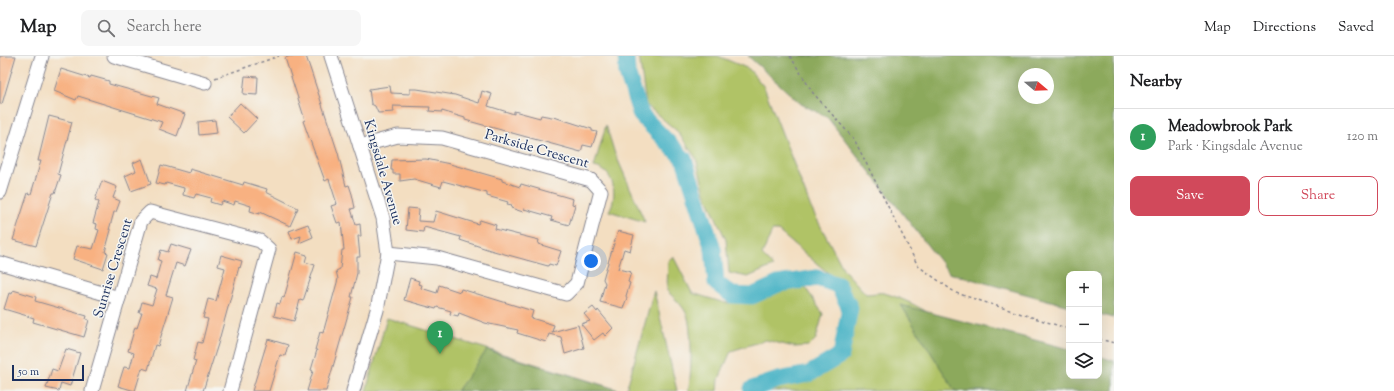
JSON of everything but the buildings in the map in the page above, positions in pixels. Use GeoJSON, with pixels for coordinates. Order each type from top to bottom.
{"type":"FeatureCollection","features":[{"type":"Feature","properties":{"kind":"street"},"geometry":{"type":"LineString","coordinates":[[0,192],[42,56]]}},
{"type":"Feature","properties":{"kind":"street"},"geometry":{"type":"LineString","coordinates":[[114,56],[205,83]]}},
{"type":"Feature","properties":{"kind":"street","name":"Kingsdale Avenue"},"geometry":{"type":"LineString","coordinates":[[331,56],[383,218],[388,253],[377,310],[353,391]]}},
{"type":"Feature","properties":{"kind":"street","name":"Parkside Crescent"},"geometry":{"type":"LineString","coordinates":[[360,146],[398,136],[442,138],[591,180],[601,191],[577,283],[566,294],[438,258],[388,253]]}},
{"type":"Feature","properties":{"kind":"street","name":"Sunrise Crescent"},"geometry":{"type":"LineString","coordinates":[[92,391],[141,221],[150,212],[260,240],[269,249],[230,391]]}},
{"type":"Feature","properties":{"kind":"street"},"geometry":{"type":"LineString","coordinates":[[0,263],[119,298]]}},
{"type":"Feature","properties":{"kind":"path"},"geometry":{"type":"LineString","coordinates":[[205,83],[226,72],[278,56]]}},
{"type":"Feature","properties":{"kind":"path"},"geometry":{"type":"LineString","coordinates":[[790,56],[812,93],[854,138],[918,266],[956,293],[1066,328]]}},
{"type":"Feature","properties":{"kind":"path"},"geometry":{"type":"LineString","coordinates":[[1102,340],[1114,344]]}},
{"type":"Feature","properties":{"kind":"green space"},"geometry":{"type":"Polygon","coordinates":[[[639,56],[718,56],[749,69],[764,87],[811,208],[844,270],[866,294],[884,293],[923,309],[942,321],[960,334],[1028,391],[758,391],[757,385],[766,378],[827,364],[840,356],[850,330],[847,293],[839,282],[778,231],[772,231],[762,255],[773,266],[748,277],[729,273],[726,240],[705,193],[696,158],[677,131],[646,105],[639,56]]]}},
{"type":"Feature","properties":{"kind":"green space"},"geometry":{"type":"Polygon","coordinates":[[[748,56],[1114,56],[1114,318],[1102,315],[1102,271],[1066,271],[1066,305],[949,273],[827,117],[801,104],[748,56]]]}},
{"type":"Feature","properties":{"kind":"green space"},"geometry":{"type":"Polygon","coordinates":[[[606,125],[614,151],[645,222],[609,211],[612,205],[614,191],[613,184],[606,173],[601,169],[594,167],[606,125]]]}},
{"type":"Feature","properties":{"kind":"green space"},"geometry":{"type":"Polygon","coordinates":[[[673,256],[692,293],[725,303],[745,302],[751,296],[771,285],[801,281],[823,314],[816,339],[809,346],[794,347],[766,340],[731,351],[719,379],[718,391],[688,391],[691,355],[688,318],[682,307],[667,291],[668,261],[673,256]]]}},
{"type":"Feature","properties":{"kind":"green space"},"geometry":{"type":"Polygon","coordinates":[[[654,291],[677,391],[626,391],[654,291]]]}},
{"type":"Feature","properties":{"kind":"green space"},"geometry":{"type":"Polygon","coordinates":[[[901,305],[1066,348],[1066,379],[1102,379],[1102,357],[1114,361],[1114,391],[955,391],[901,305]]]}},
{"type":"Feature","properties":{"kind":"green space"},"geometry":{"type":"Polygon","coordinates":[[[387,318],[622,391],[366,391],[387,318]]]}},
{"type":"Feature","properties":{"kind":"green space"},"geometry":{"type":"Polygon","coordinates":[[[487,350],[622,391],[457,391],[487,350]]]}},
{"type":"Feature","properties":{"kind":"waterway"},"geometry":{"type":"LineString","coordinates":[[626,56],[627,73],[641,115],[684,159],[713,249],[716,283],[732,295],[752,296],[778,284],[817,278],[838,285],[850,308],[841,355],[809,374],[778,380],[752,389],[752,391]]}},
{"type":"Feature","properties":{"kind":"place","name":"Meadowbrook Park"},"geometry":{"type":"Point","coordinates":[440,354]}}]}
